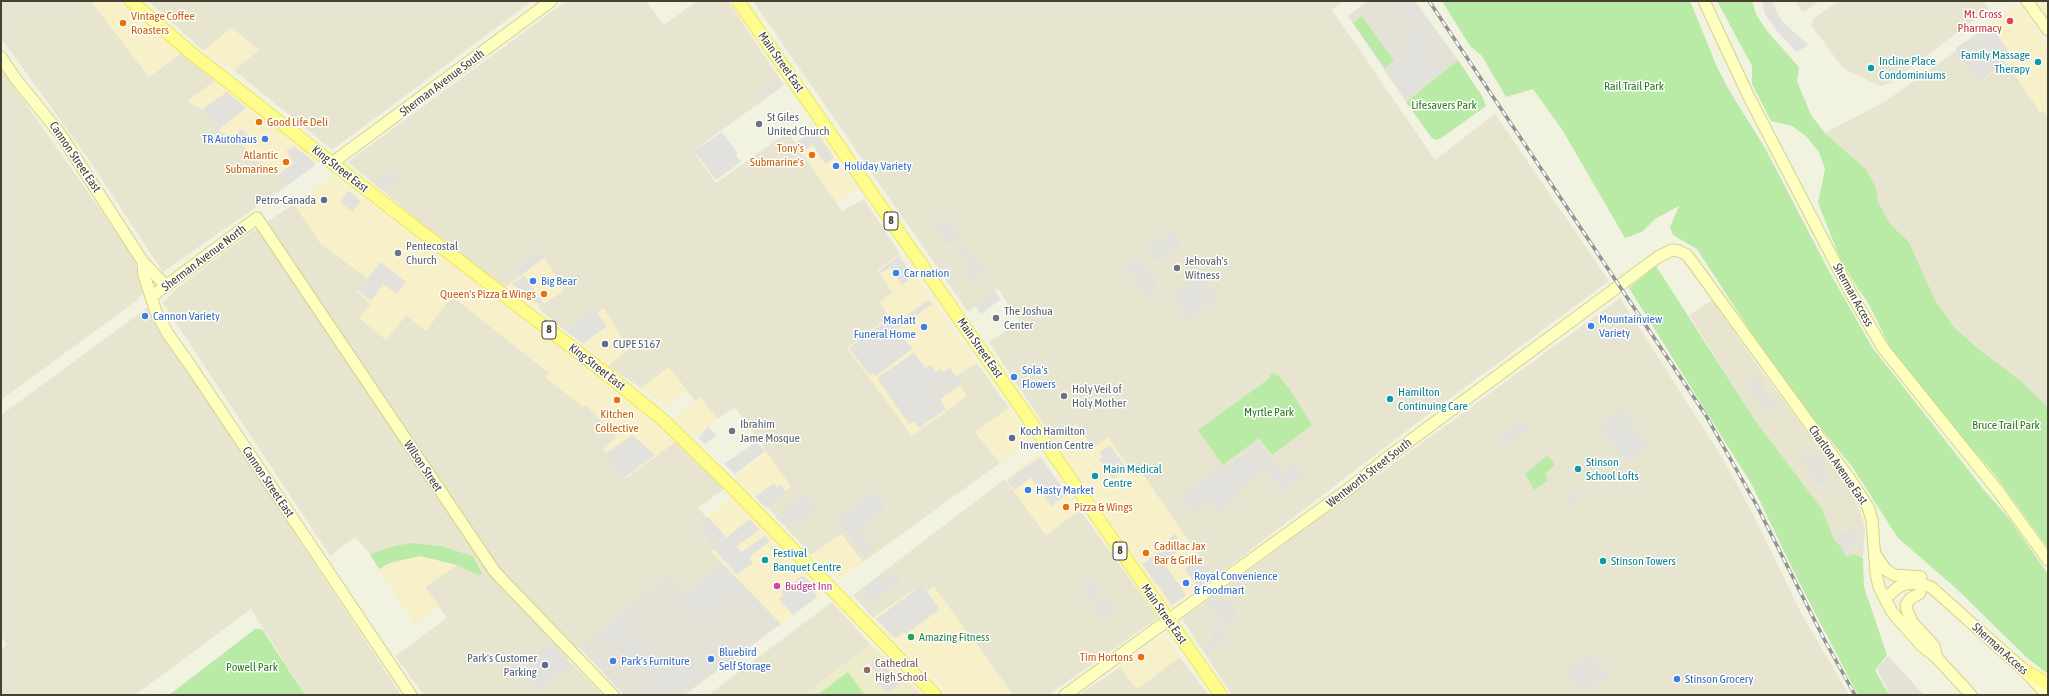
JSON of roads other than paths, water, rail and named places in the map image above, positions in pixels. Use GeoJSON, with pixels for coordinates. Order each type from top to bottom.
{"type":"FeatureCollection","features":[{"type":"Feature","properties":{"kind":"main road","name":"King Street East"},"geometry":{"type":"LineString","coordinates":[[131,1],[157,25],[332,163],[593,363],[663,420],[740,495],[935,695]]}},
{"type":"Feature","properties":{"kind":"main road","name":"Sherman Avenue South"},"geometry":{"type":"LineString","coordinates":[[332,163],[550,1]]}},
{"type":"Feature","properties":{"kind":"main road","name":"Main Street East"},"geometry":{"type":"LineString","coordinates":[[738,1],[1220,695]]}},
{"type":"Feature","properties":{"kind":"main road","name":"Sherman Access"},"geometry":{"type":"LineString","coordinates":[[1704,1],[1749,97],[1853,297],[1883,348],[1998,490],[2048,560]]}},
{"type":"Feature","properties":{"kind":"main road"},"geometry":{"type":"LineString","coordinates":[[2027,1],[2048,30]]}},
{"type":"Feature","properties":{"kind":"main road","name":"Cannon Street East"},"geometry":{"type":"LineString","coordinates":[[1,56],[15,78],[61,135],[143,262],[166,286]]}},
{"type":"Feature","properties":{"kind":"main road","name":"Sherman Avenue North"},"geometry":{"type":"LineString","coordinates":[[151,298],[257,218]]}},
{"type":"Feature","properties":{"kind":"main road","name":"Wilson Street"},"geometry":{"type":"LineString","coordinates":[[257,218],[495,572],[613,695]]}},
{"type":"Feature","properties":{"kind":"main road","name":"Wentworth Street South"},"geometry":{"type":"LineString","coordinates":[[1065,695],[1168,619],[1332,502],[1384,460],[1658,257],[1672,250]]}},
{"type":"Feature","properties":{"kind":"main road","name":"Charlton Avenue East"},"geometry":{"type":"LineString","coordinates":[[1672,250],[1679,251],[1686,255],[1693,263],[1849,478],[1868,507],[1872,520],[1876,573],[1879,587],[1885,599],[1901,624],[1922,646],[1937,658],[1971,695]]}},
{"type":"Feature","properties":{"kind":"main road","name":"Cannon Street East"},"geometry":{"type":"LineString","coordinates":[[143,262],[144,275],[151,298],[156,312],[168,334],[194,370],[411,695]]}},
{"type":"Feature","properties":{"kind":"main road"},"geometry":{"type":"LineString","coordinates":[[1875,554],[1886,570],[1894,575],[1925,577],[1936,583],[1946,591],[1951,605]]}},
{"type":"Feature","properties":{"kind":"main road","name":"Sherman Access"},"geometry":{"type":"LineString","coordinates":[[1885,599],[1898,587],[1918,583],[1930,587],[2024,670],[2047,695]]}},
{"type":"Feature","properties":{"kind":"main road","name":"Sherman Access"},"geometry":{"type":"LineString","coordinates":[[1885,599],[1920,593],[1931,595],[1951,605]]}},
{"type":"Feature","properties":{"kind":"main road"},"geometry":{"type":"LineString","coordinates":[[1920,593],[1910,599],[1906,606],[1907,610],[1912,622],[1934,646],[1937,658]]}},
{"type":"Feature","properties":{"kind":"main road"},"geometry":{"type":"LineString","coordinates":[[2024,670],[2048,684]]}},
{"type":"Feature","properties":{"kind":"railway"},"geometry":{"type":"LineString","coordinates":[[1429,1],[1705,414],[1757,506],[1824,639],[1855,695]]}},
{"type":"Feature","properties":{"kind":"place","name":"Mt. Cross Pharmacy"},"geometry":{"type":"Point","coordinates":[2010,21]}},
{"type":"Feature","properties":{"kind":"place","name":"Vintage Coffee Roasters"},"geometry":{"type":"Point","coordinates":[123,23]}},
{"type":"Feature","properties":{"kind":"place","name":"Family Massage Therapy"},"geometry":{"type":"Point","coordinates":[2038,62]}},
{"type":"Feature","properties":{"kind":"place","name":"Incline Place Condominiums"},"geometry":{"type":"Point","coordinates":[1871,68]}},
{"type":"Feature","properties":{"kind":"place","name":"Good Life Deli"},"geometry":{"type":"Point","coordinates":[259,122]}},
{"type":"Feature","properties":{"kind":"place","name":"St Giles United Church"},"geometry":{"type":"Point","coordinates":[759,124]}},
{"type":"Feature","properties":{"kind":"place","name":"TR Autohaus"},"geometry":{"type":"Point","coordinates":[265,139]}},
{"type":"Feature","properties":{"kind":"place","name":"Tony's Submarine's"},"geometry":{"type":"Point","coordinates":[812,155]}},
{"type":"Feature","properties":{"kind":"place","name":"Atlantic Submarines"},"geometry":{"type":"Point","coordinates":[286,162]}},
{"type":"Feature","properties":{"kind":"place","name":"Holiday Variety"},"geometry":{"type":"Point","coordinates":[836,166]}},
{"type":"Feature","properties":{"kind":"place","name":"Petro-Canada"},"geometry":{"type":"Point","coordinates":[324,200]}},
{"type":"Feature","properties":{"kind":"place","name":"Pentecostal Church"},"geometry":{"type":"Point","coordinates":[398,253]}},
{"type":"Feature","properties":{"kind":"place","name":"Jehovah's Witness"},"geometry":{"type":"Point","coordinates":[1177,268]}},
{"type":"Feature","properties":{"kind":"place","name":"Car nation"},"geometry":{"type":"Point","coordinates":[896,273]}},
{"type":"Feature","properties":{"kind":"place","name":"Big Bear"},"geometry":{"type":"Point","coordinates":[533,281]}},
{"type":"Feature","properties":{"kind":"place","name":"Queen's Pizza & Wings"},"geometry":{"type":"Point","coordinates":[544,294]}},
{"type":"Feature","properties":{"kind":"place","name":"Cannon Variety"},"geometry":{"type":"Point","coordinates":[145,316]}},
{"type":"Feature","properties":{"kind":"place","name":"The Joshua Center"},"geometry":{"type":"Point","coordinates":[996,318]}},
{"type":"Feature","properties":{"kind":"place","name":"Mountainview Variety"},"geometry":{"type":"Point","coordinates":[1591,326]}},
{"type":"Feature","properties":{"kind":"place","name":"Marlatt Funeral Home"},"geometry":{"type":"Point","coordinates":[924,327]}},
{"type":"Feature","properties":{"kind":"place","name":"CUPE 5167"},"geometry":{"type":"Point","coordinates":[605,344]}},
{"type":"Feature","properties":{"kind":"place","name":"Sola's Flowers"},"geometry":{"type":"Point","coordinates":[1014,377]}},
{"type":"Feature","properties":{"kind":"place","name":"Holy Veil of Holy Mother"},"geometry":{"type":"Point","coordinates":[1064,396]}},
{"type":"Feature","properties":{"kind":"place","name":"Hamilton Continuing Care"},"geometry":{"type":"Point","coordinates":[1390,399]}},
{"type":"Feature","properties":{"kind":"place","name":"Kitchen Collective"},"geometry":{"type":"Point","coordinates":[617,400]}},
{"type":"Feature","properties":{"kind":"place","name":"Ibrahim Jame Mosque"},"geometry":{"type":"Point","coordinates":[732,431]}},
{"type":"Feature","properties":{"kind":"place","name":"Koch Hamilton Invention Centre"},"geometry":{"type":"Point","coordinates":[1012,438]}},
{"type":"Feature","properties":{"kind":"place","name":"Stinson School Lofts"},"geometry":{"type":"Point","coordinates":[1578,469]}},
{"type":"Feature","properties":{"kind":"place","name":"Main Medical Centre"},"geometry":{"type":"Point","coordinates":[1095,476]}},
{"type":"Feature","properties":{"kind":"place","name":"Hasty Market"},"geometry":{"type":"Point","coordinates":[1028,490]}},
{"type":"Feature","properties":{"kind":"place","name":"Pizza & Wings"},"geometry":{"type":"Point","coordinates":[1066,507]}},
{"type":"Feature","properties":{"kind":"place","name":"Cadillac Jax Bar & Grille"},"geometry":{"type":"Point","coordinates":[1146,553]}},
{"type":"Feature","properties":{"kind":"place","name":"Festival Banquet Centre"},"geometry":{"type":"Point","coordinates":[765,560]}},
{"type":"Feature","properties":{"kind":"place","name":"Stinson Towers"},"geometry":{"type":"Point","coordinates":[1603,561]}},
{"type":"Feature","properties":{"kind":"place","name":"Royal Convenience & Foodmart"},"geometry":{"type":"Point","coordinates":[1186,583]}},
{"type":"Feature","properties":{"kind":"place","name":"Budget Inn"},"geometry":{"type":"Point","coordinates":[777,586]}},
{"type":"Feature","properties":{"kind":"place","name":"Amazing Fitness"},"geometry":{"type":"Point","coordinates":[911,637]}},
{"type":"Feature","properties":{"kind":"place","name":"Tim Hortons"},"geometry":{"type":"Point","coordinates":[1141,657]}},
{"type":"Feature","properties":{"kind":"place","name":"Bluebird Self Storage"},"geometry":{"type":"Point","coordinates":[711,659]}},
{"type":"Feature","properties":{"kind":"place","name":"Park's Furniture"},"geometry":{"type":"Point","coordinates":[613,661]}},
{"type":"Feature","properties":{"kind":"place","name":"Park's Customer Parking"},"geometry":{"type":"Point","coordinates":[545,665]}},
{"type":"Feature","properties":{"kind":"place","name":"Cathedral High School"},"geometry":{"type":"Point","coordinates":[867,670]}},
{"type":"Feature","properties":{"kind":"place","name":"Stinson Grocery"},"geometry":{"type":"Point","coordinates":[1677,679]}},
{"type":"Feature","properties":{"kind":"park label","name":"Rail Trail Park"},"geometry":{"type":"Point","coordinates":[1634,86]}},
{"type":"Feature","properties":{"kind":"park label","name":"Lifesavers Park"},"geometry":{"type":"Point","coordinates":[1444,105]}},
{"type":"Feature","properties":{"kind":"park label","name":"Myrtle Park"},"geometry":{"type":"Point","coordinates":[1269,412]}},
{"type":"Feature","properties":{"kind":"park label","name":"Bruce Trail Park"},"geometry":{"type":"Point","coordinates":[2006,425]}},
{"type":"Feature","properties":{"kind":"park label","name":"Powell Park"},"geometry":{"type":"Point","coordinates":[252,667]}}]}
